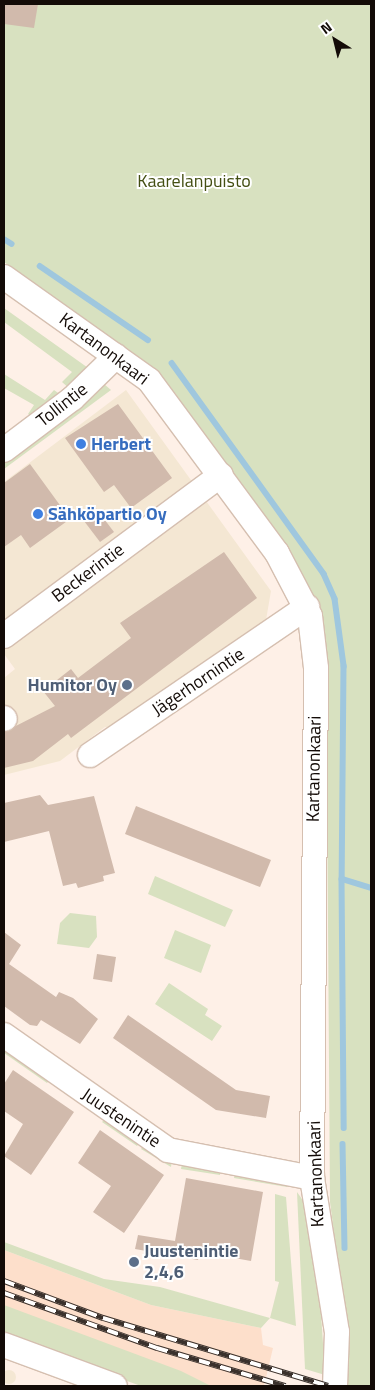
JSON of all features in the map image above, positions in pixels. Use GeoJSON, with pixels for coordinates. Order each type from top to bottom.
{"type":"FeatureCollection","features":[{"type":"Feature","properties":{"kind":"street","name":"Kartanonkaari"},"geometry":{"type":"LineString","coordinates":[[4,277],[149,380],[277,553],[307,607],[316,668],[312,1178],[337,1332],[335,1386]]}},
{"type":"Feature","properties":{"kind":"street","name":"Tollintie"},"geometry":{"type":"LineString","coordinates":[[4,450],[73,398],[116,356]]}},
{"type":"Feature","properties":{"kind":"street","name":"Beckerintie"},"geometry":{"type":"LineString","coordinates":[[4,636],[221,475]]}},
{"type":"Feature","properties":{"kind":"street","name":"Jägerhornintie"},"geometry":{"type":"LineString","coordinates":[[90,756],[307,607]]}},
{"type":"Feature","properties":{"kind":"street","name":"Juustenintie"},"geometry":{"type":"LineString","coordinates":[[4,1035],[168,1150],[312,1178]]}},
{"type":"Feature","properties":{"kind":"street"},"geometry":{"type":"LineString","coordinates":[[4,1346],[116,1386]]}},
{"type":"Feature","properties":{"kind":"shaded area"},"geometry":{"type":"Polygon","coordinates":[[[126,390],[271,591],[266,620],[117,729],[105,727],[60,761],[4,775],[4,678],[15,669],[4,654],[4,482],[126,390]]]}},
{"type":"Feature","properties":{"kind":"shaded area"},"geometry":{"type":"Polygon","coordinates":[[[4,1250],[151,1305],[261,1328],[263,1345],[273,1348],[264,1386],[174,1386],[4,1326],[4,1250]]]}},
{"type":"Feature","properties":{"kind":"shaded area"},"geometry":{"type":"Polygon","coordinates":[[[6,1370],[12,1370],[16,1377],[12,1384],[6,1384],[2,1380],[2,1374],[6,1370]]]}},
{"type":"Feature","properties":{"kind":"green space","name":"Kaarelanpuisto"},"geometry":{"type":"Polygon","coordinates":[[[4,4],[371,4],[371,1386],[348,1386],[347,1335],[330,1202],[326,644],[317,605],[292,559],[175,393],[154,371],[4,262],[4,4]]]}},
{"type":"Feature","properties":{"kind":"green space"},"geometry":{"type":"Polygon","coordinates":[[[4,308],[91,370],[71,390],[62,382],[72,372],[4,322],[4,308]]]}},
{"type":"Feature","properties":{"kind":"green space"},"geometry":{"type":"Polygon","coordinates":[[[4,374],[45,400],[54,390],[65,398],[34,419],[28,414],[34,405],[4,388],[4,374]]]}},
{"type":"Feature","properties":{"kind":"green space"},"geometry":{"type":"Polygon","coordinates":[[[104,384],[111,390],[4,469],[4,458],[104,384]]]}},
{"type":"Feature","properties":{"kind":"green space"},"geometry":{"type":"Polygon","coordinates":[[[155,876],[233,910],[225,927],[148,894],[155,876]]]}},
{"type":"Feature","properties":{"kind":"green space"},"geometry":{"type":"Polygon","coordinates":[[[70,913],[96,916],[97,937],[89,948],[57,944],[60,923],[70,913]]]}},
{"type":"Feature","properties":{"kind":"green space"},"geometry":{"type":"Polygon","coordinates":[[[175,930],[211,945],[201,973],[164,958],[175,930]]]}},
{"type":"Feature","properties":{"kind":"green space"},"geometry":{"type":"Polygon","coordinates":[[[169,983],[208,1009],[205,1015],[222,1026],[212,1041],[155,1004],[169,983]]]}},
{"type":"Feature","properties":{"kind":"green space"},"geometry":{"type":"Polygon","coordinates":[[[4,1047],[50,1079],[47,1083],[4,1053],[4,1047]]]}},
{"type":"Feature","properties":{"kind":"green space"},"geometry":{"type":"Polygon","coordinates":[[[106,1118],[140,1142],[137,1146],[102,1122],[106,1118]]]}},
{"type":"Feature","properties":{"kind":"green space"},"geometry":{"type":"Polygon","coordinates":[[[144,1145],[172,1160],[171,1167],[141,1149],[144,1145]]]}},
{"type":"Feature","properties":{"kind":"green space"},"geometry":{"type":"Polygon","coordinates":[[[182,1163],[220,1170],[220,1175],[181,1169],[182,1163]]]}},
{"type":"Feature","properties":{"kind":"green space"},"geometry":{"type":"Polygon","coordinates":[[[235,1173],[287,1184],[287,1187],[234,1178],[235,1173]]]}},
{"type":"Feature","properties":{"kind":"green space"},"geometry":{"type":"Polygon","coordinates":[[[297,1192],[304,1202],[321,1313],[325,1375],[305,1369],[297,1192]]]}},
{"type":"Feature","properties":{"kind":"green space"},"geometry":{"type":"Polygon","coordinates":[[[275,1194],[286,1197],[296,1326],[270,1318],[279,1282],[275,1281],[275,1194]]]}},
{"type":"Feature","properties":{"kind":"green space"},"geometry":{"type":"Polygon","coordinates":[[[4,1242],[104,1279],[160,1287],[270,1318],[261,1328],[151,1305],[4,1250],[4,1242]]]}},
{"type":"Feature","properties":{"kind":"green space"},"geometry":{"type":"Polygon","coordinates":[[[4,1305],[181,1371],[211,1386],[141,1386],[4,1337],[4,1305]]]}},
{"type":"Feature","properties":{"kind":"building"},"geometry":{"type":"Polygon","coordinates":[[[4,4],[38,4],[34,28],[4,24],[4,4]]]}},
{"type":"Feature","properties":{"kind":"building"},"geometry":{"type":"Polygon","coordinates":[[[118,404],[172,478],[131,508],[114,485],[104,492],[65,438],[118,404]]]}},
{"type":"Feature","properties":{"kind":"building"},"geometry":{"type":"Polygon","coordinates":[[[30,464],[70,519],[30,548],[21,535],[4,547],[4,483],[30,464]]]}},
{"type":"Feature","properties":{"kind":"building"},"geometry":{"type":"Polygon","coordinates":[[[95,507],[114,532],[100,542],[81,517],[95,507]]]}},
{"type":"Feature","properties":{"kind":"building"},"geometry":{"type":"Polygon","coordinates":[[[224,552],[257,598],[71,738],[68,734],[33,761],[4,768],[4,732],[55,706],[43,691],[71,669],[78,678],[131,638],[120,623],[224,552]]]}},
{"type":"Feature","properties":{"kind":"building"},"geometry":{"type":"Polygon","coordinates":[[[40,795],[48,805],[94,796],[115,873],[103,876],[104,881],[78,888],[76,883],[63,886],[49,831],[4,842],[4,803],[40,795]]]}},
{"type":"Feature","properties":{"kind":"building"},"geometry":{"type":"Polygon","coordinates":[[[136,806],[271,860],[260,887],[125,834],[136,806]]]}},
{"type":"Feature","properties":{"kind":"building"},"geometry":{"type":"Polygon","coordinates":[[[4,932],[21,945],[9,964],[56,997],[59,992],[73,998],[98,1019],[80,1044],[41,1020],[37,1026],[30,1025],[4,1006],[4,932]]]}},
{"type":"Feature","properties":{"kind":"building"},"geometry":{"type":"Polygon","coordinates":[[[97,954],[116,957],[112,982],[93,979],[97,954]]]}},
{"type":"Feature","properties":{"kind":"building"},"geometry":{"type":"Polygon","coordinates":[[[128,1015],[236,1090],[270,1096],[266,1118],[216,1110],[113,1038],[128,1015]]]}},
{"type":"Feature","properties":{"kind":"building"},"geometry":{"type":"Polygon","coordinates":[[[13,1070],[74,1112],[31,1175],[4,1156],[23,1124],[4,1111],[4,1084],[13,1070]]]}},
{"type":"Feature","properties":{"kind":"building"},"geometry":{"type":"Polygon","coordinates":[[[100,1130],[164,1175],[124,1233],[93,1212],[111,1186],[78,1163],[100,1130]]]}},
{"type":"Feature","properties":{"kind":"building"},"geometry":{"type":"Polygon","coordinates":[[[186,1178],[263,1192],[251,1261],[200,1252],[198,1260],[135,1249],[138,1235],[175,1241],[186,1178]]]}},
{"type":"Feature","properties":{"kind":"waterway"},"geometry":{"type":"LineString","coordinates":[[4,239],[12,244]]}},
{"type":"Feature","properties":{"kind":"waterway"},"geometry":{"type":"LineString","coordinates":[[40,266],[148,340]]}},
{"type":"Feature","properties":{"kind":"waterway"},"geometry":{"type":"LineString","coordinates":[[172,363],[324,574],[335,599],[344,666],[342,879],[371,888]]}},
{"type":"Feature","properties":{"kind":"waterway"},"geometry":{"type":"LineString","coordinates":[[342,879],[344,1128]]}},
{"type":"Feature","properties":{"kind":"waterway"},"geometry":{"type":"LineString","coordinates":[[343,1144],[345,1248]]}},
{"type":"Feature","properties":{"kind":"railway"},"geometry":{"type":"LineString","coordinates":[[4,1281],[103,1318],[328,1386]]}},
{"type":"Feature","properties":{"kind":"railway"},"geometry":{"type":"LineString","coordinates":[[4,1293],[157,1348],[285,1386]]}},
{"type":"Feature","properties":{"kind":"place","name":"Herbert"},"geometry":{"type":"Point","coordinates":[81,444]}},
{"type":"Feature","properties":{"kind":"place","name":"Sähköpartio Oy"},"geometry":{"type":"Point","coordinates":[38,514]}},
{"type":"Feature","properties":{"kind":"place","name":"Humitor Oy"},"geometry":{"type":"Point","coordinates":[127,685]}},
{"type":"Feature","properties":{"kind":"place","name":"Juustenintie 2,4,6"},"geometry":{"type":"Point","coordinates":[134,1262]}}]}
